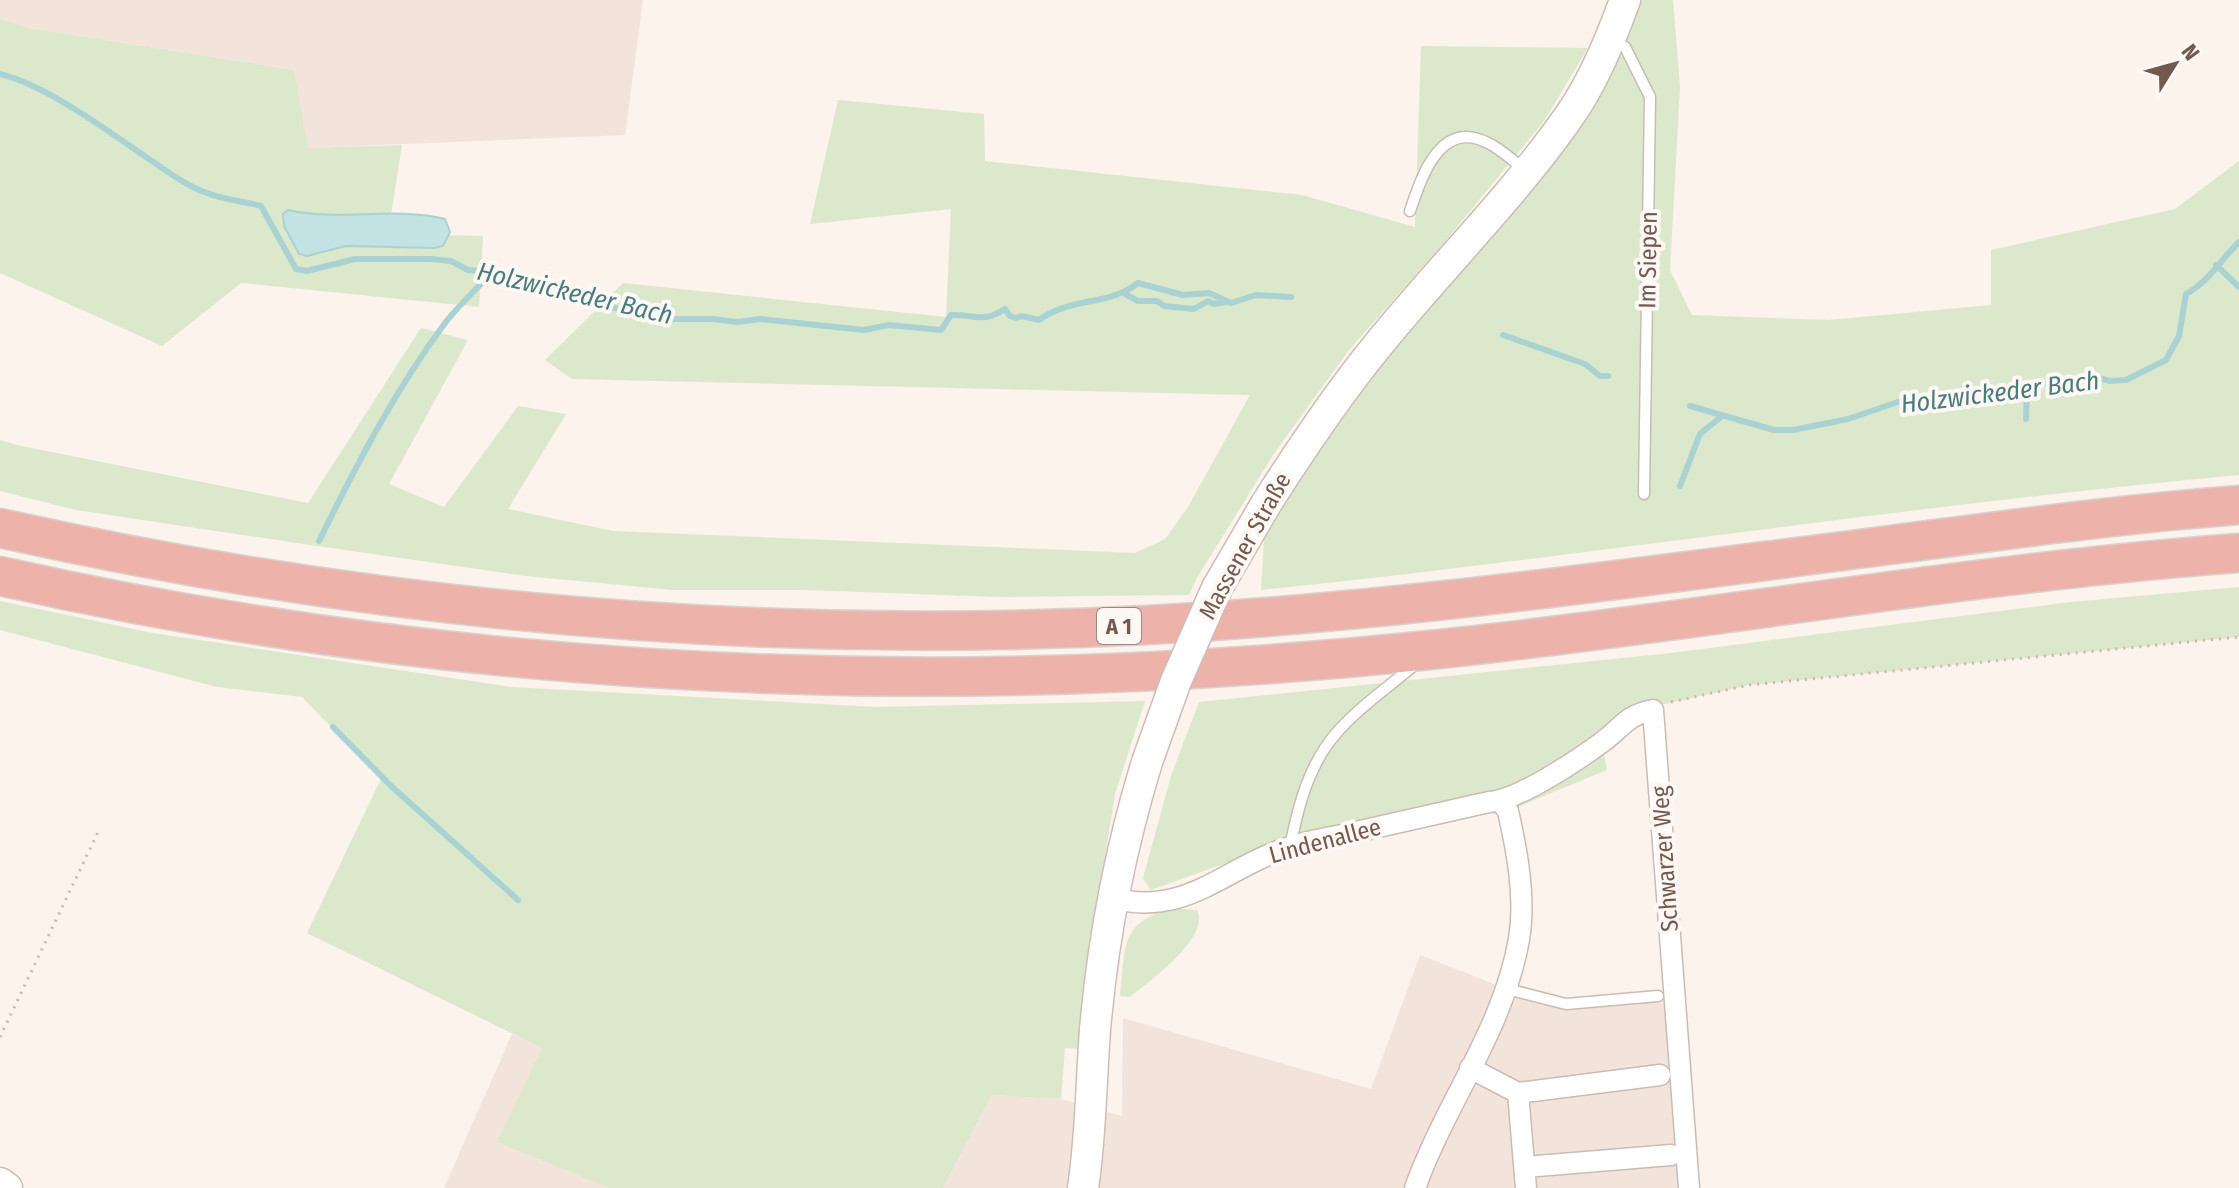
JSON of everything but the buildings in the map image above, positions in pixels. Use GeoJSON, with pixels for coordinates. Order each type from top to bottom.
{"type":"FeatureCollection","features":[{"type":"Feature","properties":{"kind":"highway","name":"A 1"},"geometry":{"type":"LineString","coordinates":[[0,528],[210,570],[348,592],[465,606],[742,627],[914,633],[1148,625],[1431,602],[2024,528],[2239,505]]}},
{"type":"Feature","properties":{"kind":"highway","name":"A 1"},"geometry":{"type":"LineString","coordinates":[[0,576],[200,616],[357,640],[575,664],[738,674],[916,679],[1150,673],[1431,650],[2031,574],[2239,553]]}},
{"type":"Feature","properties":{"kind":"main road","name":"Massener Straße"},"geometry":{"type":"LineString","coordinates":[[1083,1188],[1096,1028],[1111,898],[1130,815],[1147,762],[1176,681],[1217,588],[1322,416],[1379,344],[1527,172],[1572,113],[1611,40],[1625,0]]}},
{"type":"Feature","properties":{"kind":"main road"},"geometry":{"type":"LineString","coordinates":[[0,1183],[7,1188]]}},
{"type":"Feature","properties":{"kind":"street"},"geometry":{"type":"LineString","coordinates":[[1415,1188],[1445,1117],[1507,989],[1520,937],[1521,889],[1508,811],[1500,801],[1533,786],[1602,742],[1635,713],[1653,710]]}},
{"type":"Feature","properties":{"kind":"street","name":"Schwarzer Weg"},"geometry":{"type":"LineString","coordinates":[[1653,710],[1689,1188]]}},
{"type":"Feature","properties":{"kind":"street","name":"Lindenallee"},"geometry":{"type":"LineString","coordinates":[[1111,898],[1127,902],[1169,902],[1200,891],[1254,861],[1290,847],[1500,801]]}},
{"type":"Feature","properties":{"kind":"street"},"geometry":{"type":"LineString","coordinates":[[1470,1068],[1518,1093],[1660,1075]]}},
{"type":"Feature","properties":{"kind":"street"},"geometry":{"type":"LineString","coordinates":[[1518,1093],[1526,1188]]}},
{"type":"Feature","properties":{"kind":"street"},"geometry":{"type":"LineString","coordinates":[[1525,1167],[1671,1155]]}},
{"type":"Feature","properties":{"kind":"lane","name":"Im Siepen"},"geometry":{"type":"LineString","coordinates":[[1611,40],[1625,47],[1650,97],[1644,494]]}},
{"type":"Feature","properties":{"kind":"lane"},"geometry":{"type":"LineString","coordinates":[[1410,211],[1432,157],[1463,138],[1488,142],[1527,172]]}},
{"type":"Feature","properties":{"kind":"lane"},"geometry":{"type":"LineString","coordinates":[[1290,847],[1298,809],[1325,746],[1431,650]]}},
{"type":"Feature","properties":{"kind":"lane"},"geometry":{"type":"LineString","coordinates":[[1507,989],[1566,1004],[1658,996]]}},
{"type":"Feature","properties":{"kind":"path"},"geometry":{"type":"LineString","coordinates":[[1653,710],[1661,705],[1749,685],[2239,637]]}},
{"type":"Feature","properties":{"kind":"path"},"geometry":{"type":"LineString","coordinates":[[0,1037],[100,828]]}},
{"type":"Feature","properties":{"kind":"shaded area"},"geometry":{"type":"Polygon","coordinates":[[[0,0],[643,0],[625,135],[308,148],[293,70],[28,28],[0,19],[0,0]]]}},
{"type":"Feature","properties":{"kind":"shaded area"},"geometry":{"type":"Polygon","coordinates":[[[1420,955],[1507,989],[1566,1004],[1675,993],[1689,1188],[943,1188],[992,1095],[1061,1099],[1122,1116],[1123,1018],[1371,1089],[1420,955]]]}},
{"type":"Feature","properties":{"kind":"shaded area"},"geometry":{"type":"Polygon","coordinates":[[[512,1034],[543,1048],[595,1181],[610,1188],[444,1188],[512,1034]]]}},
{"type":"Feature","properties":{"kind":"green space"},"geometry":{"type":"Polygon","coordinates":[[[1625,0],[1673,0],[1680,87],[1670,270],[1692,315],[1829,320],[1991,305],[1991,250],[2175,209],[2239,161],[2239,475],[1994,501],[1261,590],[1266,504],[1527,172],[1625,0]]]}},
{"type":"Feature","properties":{"kind":"green space"},"geometry":{"type":"Polygon","coordinates":[[[0,19],[28,28],[294,70],[308,148],[402,145],[388,234],[483,236],[479,307],[241,283],[162,346],[0,273],[0,19]]]}},
{"type":"Feature","properties":{"kind":"green space"},"geometry":{"type":"Polygon","coordinates":[[[1421,46],[1588,48],[1544,121],[1443,244],[1349,350],[1275,452],[1189,595],[1001,597],[805,590],[673,590],[526,576],[290,542],[76,510],[0,491],[0,440],[308,503],[421,328],[468,340],[389,484],[444,507],[518,406],[566,414],[508,509],[613,531],[1135,553],[1165,539],[1188,507],[1250,395],[572,379],[545,360],[623,283],[946,317],[951,209],[810,224],[838,100],[984,114],[985,161],[1302,195],[1415,227],[1421,46]]]}},
{"type":"Feature","properties":{"kind":"green space"},"geometry":{"type":"Polygon","coordinates":[[[2239,587],[2239,637],[1749,685],[1661,705],[1602,742],[1607,770],[1508,811],[1296,838],[1151,890],[1143,878],[1171,776],[1199,702],[1671,653],[2071,602],[2239,587]]]}},
{"type":"Feature","properties":{"kind":"green space"},"geometry":{"type":"Polygon","coordinates":[[[0,601],[153,633],[512,687],[876,707],[1145,701],[1115,794],[1098,901],[1083,1049],[1065,1048],[1061,1099],[992,1095],[943,1188],[610,1188],[497,1142],[542,1048],[307,933],[381,779],[302,697],[217,687],[0,630],[0,601]]]}},
{"type":"Feature","properties":{"kind":"green space"},"geometry":{"type":"Polygon","coordinates":[[[1171,908],[1197,910],[1199,921],[1195,933],[1176,958],[1150,981],[1130,997],[1120,996],[1125,951],[1133,930],[1154,914],[1171,908]]]}},
{"type":"Feature","properties":{"kind":"water"},"geometry":{"type":"Polygon","coordinates":[[[288,210],[327,215],[425,215],[445,219],[450,232],[443,246],[434,248],[346,246],[307,256],[299,254],[284,226],[283,214],[288,210]]]}},
{"type":"Feature","properties":{"kind":"waterway","name":"Holzwickeder Bach"},"geometry":{"type":"LineString","coordinates":[[0,74],[57,99],[192,186],[220,197],[261,206],[296,269],[307,271],[355,259],[451,261],[468,270],[490,272],[507,281],[659,319],[738,322],[760,319],[864,330],[889,325],[941,330],[951,315],[984,317],[1005,309],[1016,318],[1022,316],[1039,320],[1063,308],[1115,295],[1138,283],[1183,295],[1209,293],[1231,303],[1256,295],[1291,297]]}},
{"type":"Feature","properties":{"kind":"waterway","name":"Holzwickeder Bach"},"geometry":{"type":"LineString","coordinates":[[1690,406],[1774,430],[1793,430],[1848,419],[1898,402],[1939,401],[2024,384],[2079,384],[2095,377],[2110,381],[2126,380],[2166,360],[2179,336],[2186,294],[2208,277],[2239,242]]}},
{"type":"Feature","properties":{"kind":"waterway"},"geometry":{"type":"LineString","coordinates":[[2216,265],[2239,287]]}},
{"type":"Feature","properties":{"kind":"waterway"},"geometry":{"type":"LineString","coordinates":[[319,541],[409,375],[445,323],[491,273]]}},
{"type":"Feature","properties":{"kind":"waterway"},"geometry":{"type":"LineString","coordinates":[[1125,294],[1138,301],[1157,301],[1164,306],[1194,309],[1208,301],[1213,304],[1226,302]]}},
{"type":"Feature","properties":{"kind":"waterway","name":"Holzwickeder Bach"},"geometry":{"type":"LineString","coordinates":[[1503,335],[1585,364],[1600,376],[1608,376]]}},
{"type":"Feature","properties":{"kind":"waterway"},"geometry":{"type":"LineString","coordinates":[[2026,419],[2027,384]]}},
{"type":"Feature","properties":{"kind":"waterway"},"geometry":{"type":"LineString","coordinates":[[1680,486],[1700,434],[1722,416]]}},
{"type":"Feature","properties":{"kind":"waterway"},"geometry":{"type":"LineString","coordinates":[[333,727],[390,785],[518,900]]}}]}
